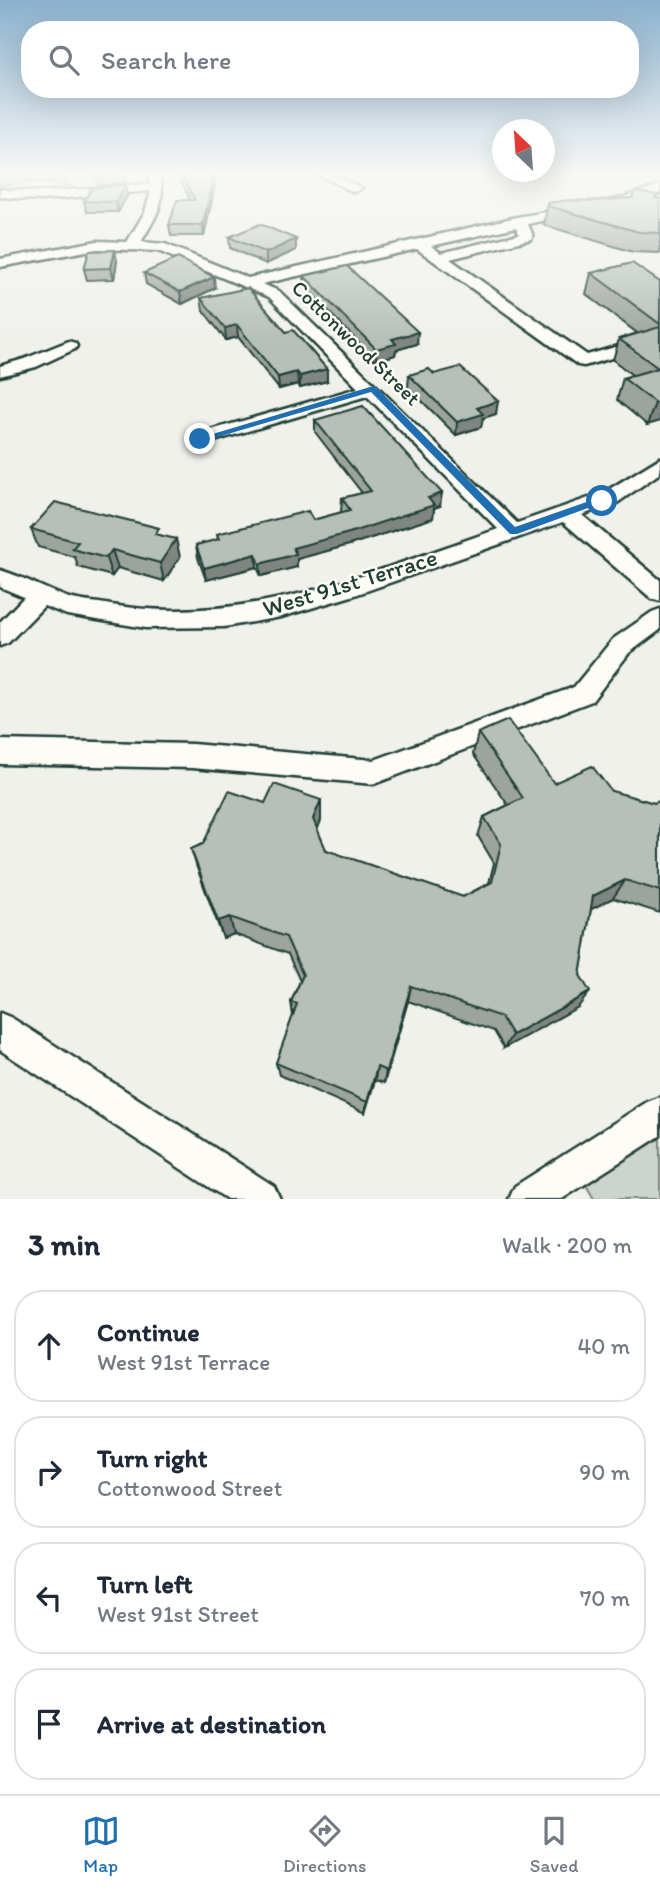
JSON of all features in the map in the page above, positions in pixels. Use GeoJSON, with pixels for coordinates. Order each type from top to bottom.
{"type":"FeatureCollection","features":[{"type":"Feature","properties":{"kind":"street"},"geometry":{"type":"LineString","coordinates":[[132,245],[141,229]]}},
{"type":"Feature","properties":{"kind":"street"},"geometry":{"type":"LineString","coordinates":[[249,282],[481,229]]}},
{"type":"Feature","properties":{"kind":"street"},"geometry":{"type":"LineString","coordinates":[[439,258],[526,236],[524,229]]}},
{"type":"Feature","properties":{"kind":"street","name":"Cottonwood Street"},"geometry":{"type":"LineString","coordinates":[[0,263],[97,245],[132,245],[172,250],[249,282],[283,300],[513,531]]}},
{"type":"Feature","properties":{"kind":"street"},"geometry":{"type":"LineString","coordinates":[[0,372],[30,363],[69,346]]}},
{"type":"Feature","properties":{"kind":"street"},"geometry":{"type":"LineString","coordinates":[[584,361],[601,373]]}},
{"type":"Feature","properties":{"kind":"street"},"geometry":{"type":"LineString","coordinates":[[200,439],[373,389]]}},
{"type":"Feature","properties":{"kind":"street","name":"West 91st Terrace"},"geometry":{"type":"LineString","coordinates":[[0,578],[40,595],[90,611],[146,619],[224,618],[281,608],[347,589],[610,498],[660,464]]}},
{"type":"Feature","properties":{"kind":"street"},"geometry":{"type":"LineString","coordinates":[[566,513],[660,593]]}},
{"type":"Feature","properties":{"kind":"street"},"geometry":{"type":"LineString","coordinates":[[0,637],[40,595]]}},
{"type":"Feature","properties":{"kind":"street"},"geometry":{"type":"LineString","coordinates":[[0,752],[192,756],[374,772],[583,694],[621,646],[660,618]]}},
{"type":"Feature","properties":{"kind":"street"},"geometry":{"type":"LineString","coordinates":[[0,1031],[261,1199]]}},
{"type":"Feature","properties":{"kind":"street"},"geometry":{"type":"LineString","coordinates":[[528,1199],[660,1115]]}},
{"type":"Feature","properties":{"kind":"lane"},"geometry":{"type":"LineString","coordinates":[[418,243],[584,361],[640,345]]}},
{"type":"Feature","properties":{"kind":"shaded area"},"geometry":{"type":"Polygon","coordinates":[[[660,1138],[660,1199],[594,1199],[586,1185],[660,1138]]]}},
{"type":"Feature","properties":{"kind":"building"},"geometry":{"type":"Polygon","coordinates":[[[248,229],[272,229],[296,239],[266,253],[229,237],[248,229]]]}},
{"type":"Feature","properties":{"kind":"building"},"geometry":{"type":"Polygon","coordinates":[[[628,229],[660,229],[660,233],[628,229]]]}},
{"type":"Feature","properties":{"kind":"building"},"geometry":{"type":"Polygon","coordinates":[[[115,250],[111,268],[84,269],[89,251],[115,250]]]}},
{"type":"Feature","properties":{"kind":"building"},"geometry":{"type":"Polygon","coordinates":[[[178,258],[214,277],[180,292],[144,273],[178,258]]]}},
{"type":"Feature","properties":{"kind":"building"},"geometry":{"type":"Polygon","coordinates":[[[632,263],[660,282],[660,324],[591,273],[632,263]]]}},
{"type":"Feature","properties":{"kind":"building"},"geometry":{"type":"Polygon","coordinates":[[[347,266],[418,332],[392,339],[396,344],[376,349],[304,276],[347,266]]]}},
{"type":"Feature","properties":{"kind":"building"},"geometry":{"type":"Polygon","coordinates":[[[248,288],[286,332],[293,330],[327,369],[300,376],[297,372],[278,377],[237,325],[225,328],[201,298],[248,288]]]}},
{"type":"Feature","properties":{"kind":"building"},"geometry":{"type":"Polygon","coordinates":[[[660,327],[660,402],[655,403],[623,378],[658,368],[619,339],[660,327]]]}},
{"type":"Feature","properties":{"kind":"building"},"geometry":{"type":"Polygon","coordinates":[[[460,367],[498,401],[477,408],[483,414],[457,422],[409,375],[429,369],[434,374],[460,367]]]}},
{"type":"Feature","properties":{"kind":"building"},"geometry":{"type":"Polygon","coordinates":[[[363,406],[442,493],[428,498],[434,505],[293,548],[296,554],[260,564],[256,554],[204,568],[196,545],[219,539],[217,534],[308,511],[313,520],[350,510],[342,498],[371,491],[315,420],[363,406]]]}},
{"type":"Feature","properties":{"kind":"building"},"geometry":{"type":"Polygon","coordinates":[[[55,502],[159,528],[155,534],[176,539],[160,563],[112,550],[106,558],[72,549],[78,542],[31,529],[55,502]]]}},
{"type":"Feature","properties":{"kind":"building"},"geometry":{"type":"Polygon","coordinates":[[[508,720],[554,783],[592,766],[611,791],[654,803],[660,801],[660,891],[625,880],[593,896],[580,975],[590,992],[512,1035],[501,1017],[411,986],[386,1071],[377,1067],[367,1102],[276,1063],[297,1004],[291,1002],[303,975],[286,937],[230,917],[218,921],[191,849],[203,844],[229,791],[265,803],[274,784],[321,800],[313,819],[326,850],[463,897],[492,882],[501,844],[484,817],[523,798],[478,733],[508,720]]]}},
{"type":"Feature","properties":{"kind":"route"},"geometry":{"type":"LineString","coordinates":[[200,439],[373,389],[513,531],[602,501]]}}]}
